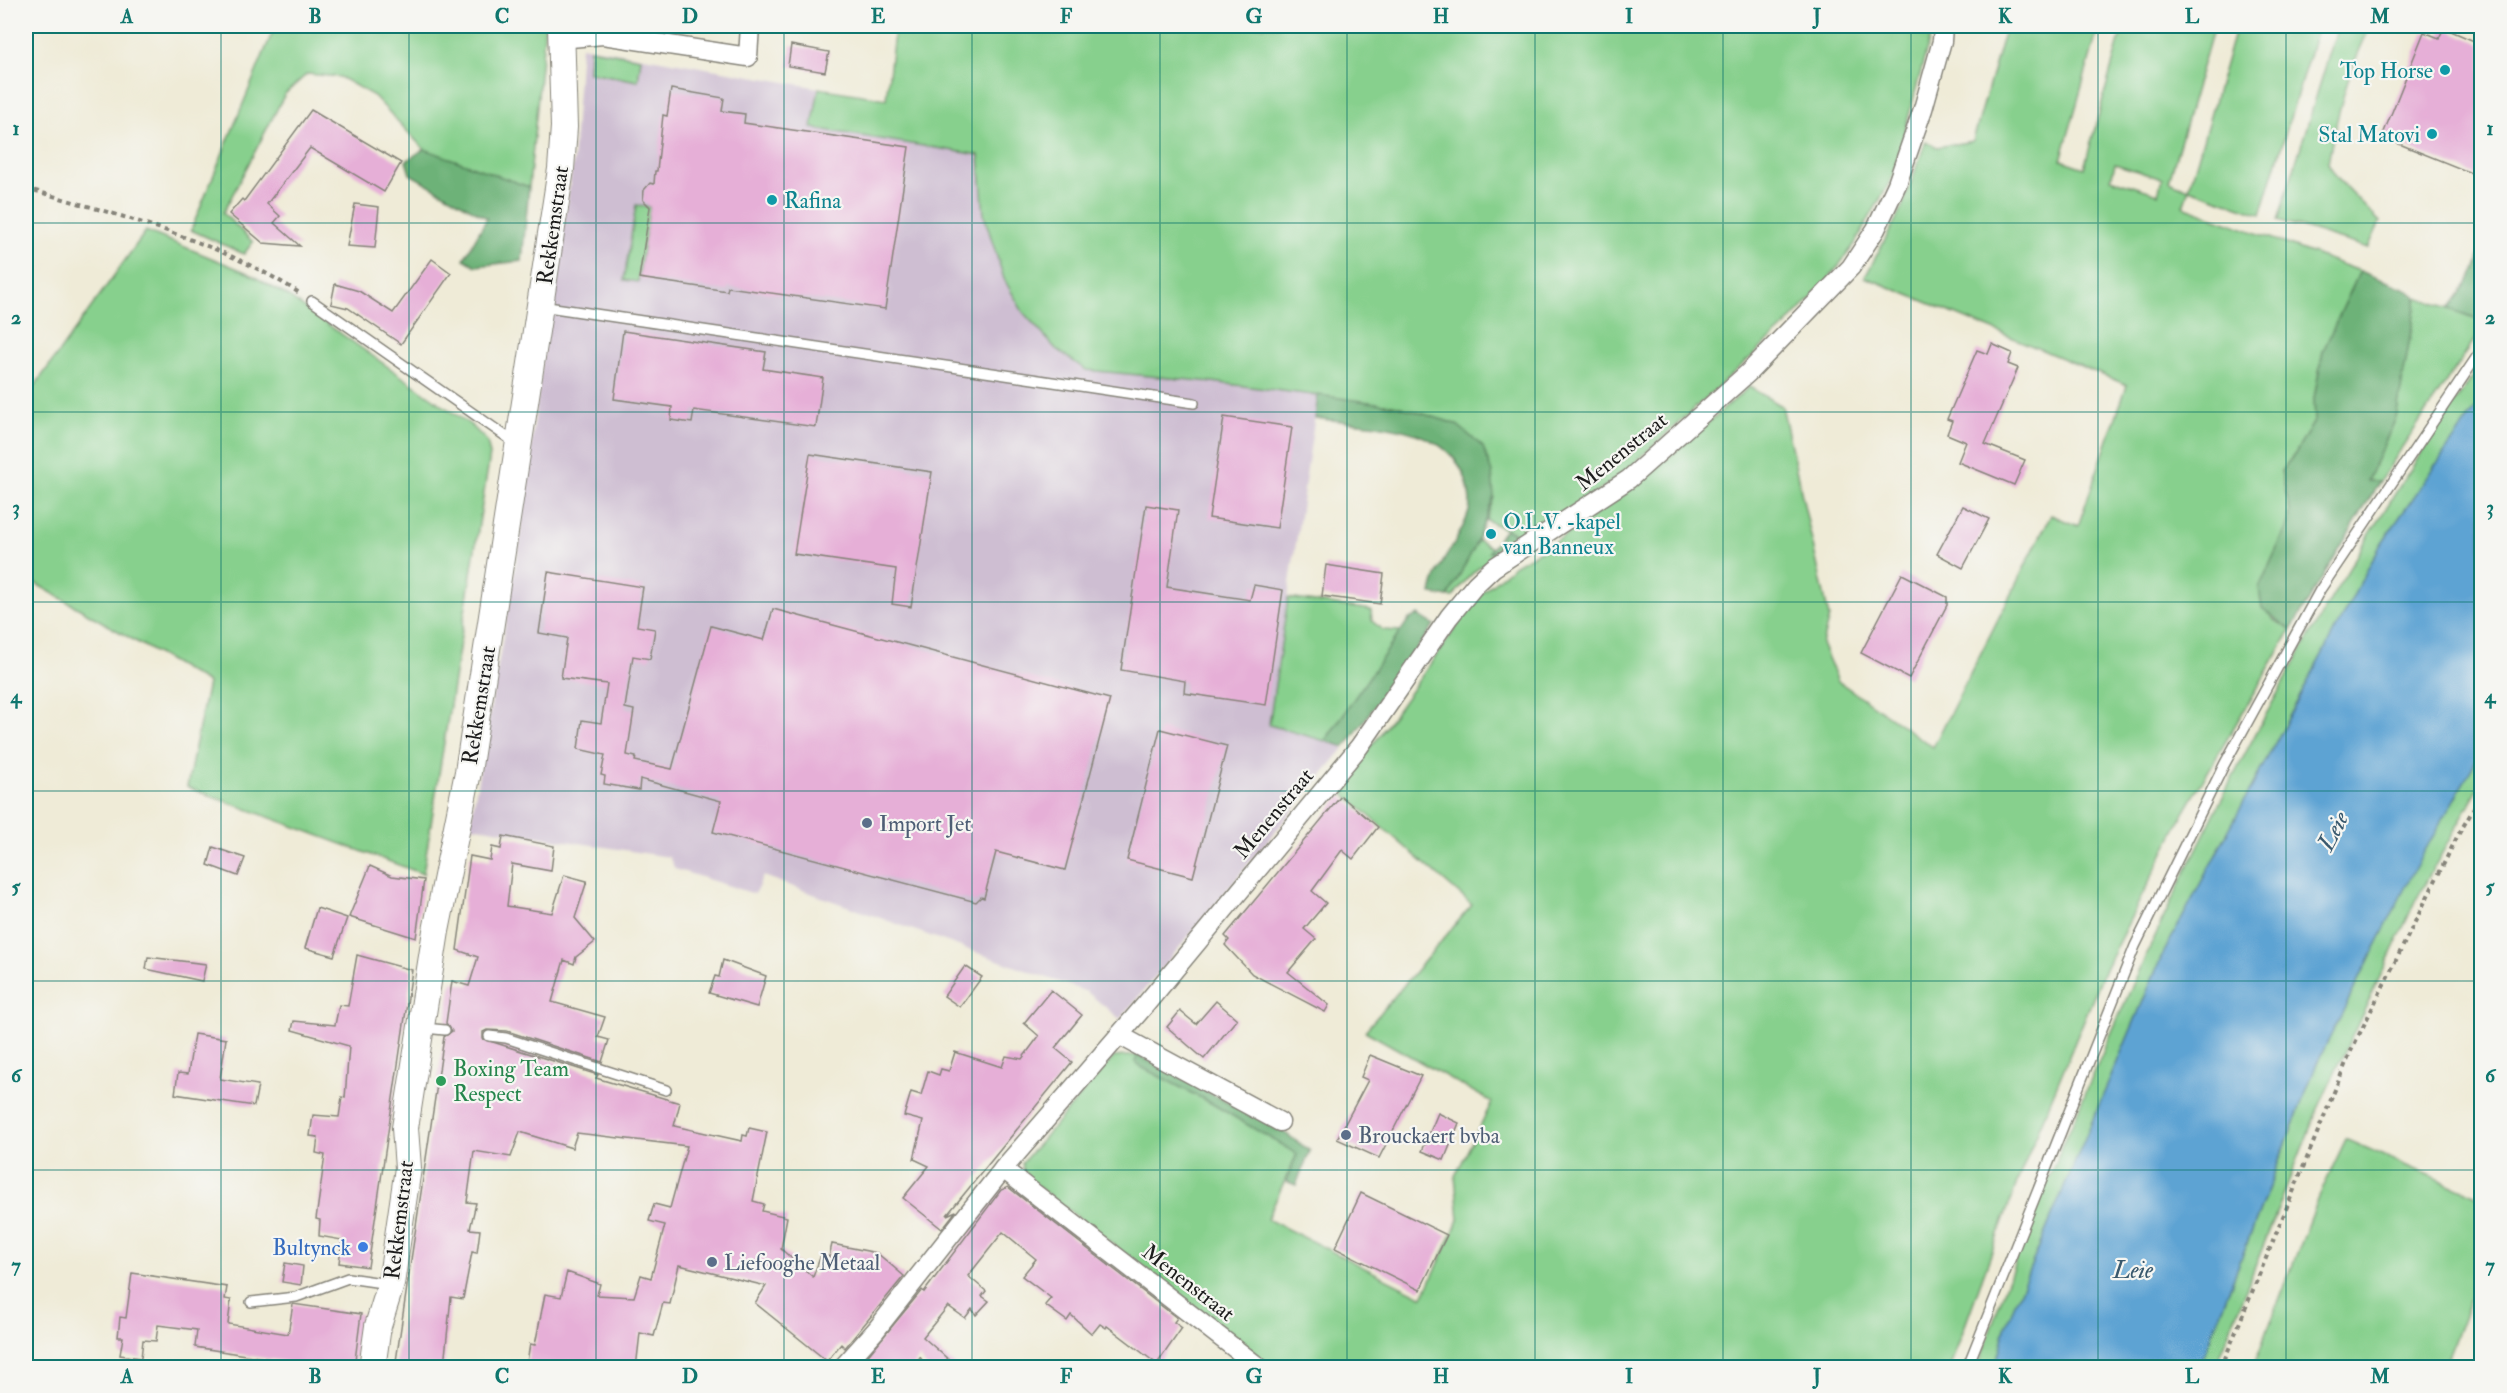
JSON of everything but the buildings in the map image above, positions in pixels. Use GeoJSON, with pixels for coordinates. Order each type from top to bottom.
{"type":"FeatureCollection","features":[{"type":"Feature","properties":{"kind":"street","name":"Rekkemstraat"},"geometry":{"type":"LineString","coordinates":[[372,1368],[378,1326],[391,1284],[408,1168],[405,1128],[433,1029],[436,931],[468,772],[540,306],[564,127],[561,32],[603,35],[748,57],[750,26]]}},
{"type":"Feature","properties":{"kind":"street","name":"Menenstraat"},"geometry":{"type":"LineString","coordinates":[[842,1368],[876,1330],[1003,1169],[1119,1035],[1359,747],[1449,617],[1476,584],[1493,568],[1629,479],[1748,373],[1851,267],[1876,230],[1897,184],[1926,98],[1942,41],[1943,26]]}},
{"type":"Feature","properties":{"kind":"street"},"geometry":{"type":"LineString","coordinates":[[1119,1035],[1280,1122]]}},
{"type":"Feature","properties":{"kind":"street","name":"Menenstraat"},"geometry":{"type":"LineString","coordinates":[[1003,1169],[1260,1368]]}},
{"type":"Feature","properties":{"kind":"lane"},"geometry":{"type":"LineString","coordinates":[[312,301],[519,446]]}},
{"type":"Feature","properties":{"kind":"lane"},"geometry":{"type":"LineString","coordinates":[[540,306],[1194,403]]}},
{"type":"Feature","properties":{"kind":"lane"},"geometry":{"type":"LineString","coordinates":[[1967,1368],[2135,946],[2224,765],[2320,590],[2481,349]]}},
{"type":"Feature","properties":{"kind":"lane"},"geometry":{"type":"LineString","coordinates":[[489,1036],[529,1045],[666,1090]]}},
{"type":"Feature","properties":{"kind":"lane"},"geometry":{"type":"LineString","coordinates":[[251,1302],[296,1297],[348,1278],[391,1284]]}},
{"type":"Feature","properties":{"kind":"path"},"geometry":{"type":"LineString","coordinates":[[26,188],[217,249],[272,275],[312,301]]}},
{"type":"Feature","properties":{"kind":"path"},"geometry":{"type":"LineString","coordinates":[[2221,1368],[2350,1053],[2458,835],[2481,795]]}},
{"type":"Feature","properties":{"kind":"shaded area"},"geometry":{"type":"Polygon","coordinates":[[[581,46],[819,88],[813,128],[979,155],[979,163],[1023,312],[1056,349],[1086,370],[1318,395],[1269,724],[1345,747],[1120,1019],[1087,992],[763,876],[755,894],[675,869],[669,857],[470,826],[518,551],[541,369],[573,163],[581,46]]]}},
{"type":"Feature","properties":{"kind":"green space"},"geometry":{"type":"Polygon","coordinates":[[[275,26],[545,26],[529,187],[424,149],[374,96],[340,77],[307,74],[285,94],[223,213],[253,242],[244,254],[191,230],[275,26]]]}},
{"type":"Feature","properties":{"kind":"green space"},"geometry":{"type":"Polygon","coordinates":[[[895,26],[1933,26],[1892,178],[1854,245],[1825,284],[1784,327],[1630,467],[1596,493],[1522,537],[1486,520],[1494,497],[1456,424],[1398,406],[1212,382],[1086,370],[1056,349],[1023,312],[1004,279],[984,215],[979,155],[812,128],[819,88],[886,99],[895,26]]]}},
{"type":"Feature","properties":{"kind":"green space"},"geometry":{"type":"Polygon","coordinates":[[[2006,26],[2099,26],[2061,160],[2084,168],[2123,26],[2214,26],[2169,181],[2189,189],[2183,206],[2360,271],[2323,351],[2314,398],[2315,420],[2295,454],[2281,471],[2290,510],[2289,522],[2259,588],[2273,619],[2291,630],[2185,811],[2106,967],[2019,1177],[1950,1367],[1272,1367],[1032,1182],[1024,1173],[1022,1163],[1114,1057],[1138,1055],[1141,1067],[1211,1103],[1297,1154],[1267,1219],[1423,1297],[1459,1219],[1455,1176],[1492,1102],[1365,1031],[1472,905],[1336,787],[1377,739],[1479,595],[1515,565],[1554,543],[1636,486],[1749,387],[1782,406],[1829,617],[1822,644],[1838,681],[1933,747],[2051,515],[2078,526],[2127,385],[1865,277],[1901,210],[1926,141],[1937,147],[1973,141],[2006,26]],[[2115,164],[2111,179],[2158,194],[2162,179],[2115,164]]]}},
{"type":"Feature","properties":{"kind":"green space"},"geometry":{"type":"Polygon","coordinates":[[[2236,26],[2318,26],[2261,214],[2189,189],[2236,26]]]}},
{"type":"Feature","properties":{"kind":"green space"},"geometry":{"type":"Polygon","coordinates":[[[2338,26],[2371,26],[2344,93],[2328,163],[2337,178],[2380,222],[2368,248],[2278,220],[2338,26]]]}},
{"type":"Feature","properties":{"kind":"green space"},"geometry":{"type":"Polygon","coordinates":[[[590,49],[641,58],[638,81],[589,72],[590,49]]]}},
{"type":"Feature","properties":{"kind":"green space"},"geometry":{"type":"Polygon","coordinates":[[[424,149],[529,187],[522,261],[476,266],[464,259],[487,218],[410,174],[406,161],[424,149]]]}},
{"type":"Feature","properties":{"kind":"green space"},"geometry":{"type":"Polygon","coordinates":[[[636,205],[650,207],[638,282],[624,280],[636,205]]]}},
{"type":"Feature","properties":{"kind":"green space"},"geometry":{"type":"Polygon","coordinates":[[[2481,227],[2482,313],[2478,319],[2449,309],[2477,265],[2480,244],[2478,231],[2481,227]]]}},
{"type":"Feature","properties":{"kind":"green space"},"geometry":{"type":"Polygon","coordinates":[[[146,231],[248,273],[286,295],[472,426],[487,441],[490,455],[423,874],[187,787],[208,683],[26,578],[26,398],[146,231]]]}},
{"type":"Feature","properties":{"kind":"green space"},"geometry":{"type":"Polygon","coordinates":[[[2360,271],[2406,289],[2417,297],[2396,418],[2367,481],[2380,481],[2291,630],[2262,608],[2259,588],[2289,522],[2290,510],[2281,471],[2295,454],[2315,420],[2314,398],[2323,351],[2360,271]]]}},
{"type":"Feature","properties":{"kind":"green space"},"geometry":{"type":"Polygon","coordinates":[[[2417,297],[2477,319],[2481,313],[2481,330],[2380,481],[2367,481],[2396,418],[2417,297]]]}},
{"type":"Feature","properties":{"kind":"green space"},"geometry":{"type":"Polygon","coordinates":[[[2481,365],[2481,401],[2381,544],[2162,956],[2006,1325],[1995,1367],[1978,1368],[2017,1256],[2063,1146],[2135,980],[2222,798],[2318,621],[2370,534],[2481,365]]]}},
{"type":"Feature","properties":{"kind":"green space"},"geometry":{"type":"Polygon","coordinates":[[[1318,395],[1398,406],[1456,424],[1483,447],[1492,473],[1494,497],[1474,548],[1448,597],[1431,594],[1433,583],[1469,511],[1470,499],[1467,483],[1456,461],[1441,447],[1423,437],[1402,430],[1315,418],[1318,395]]]}},
{"type":"Feature","properties":{"kind":"green space"},"geometry":{"type":"Polygon","coordinates":[[[1505,529],[1522,537],[1502,554],[1489,552],[1505,529]]]}},
{"type":"Feature","properties":{"kind":"green space"},"geometry":{"type":"Polygon","coordinates":[[[1478,540],[1492,548],[1489,552],[1497,555],[1472,573],[1453,597],[1448,597],[1478,540]]]}},
{"type":"Feature","properties":{"kind":"green space"},"geometry":{"type":"Polygon","coordinates":[[[1288,598],[1371,610],[1372,621],[1383,630],[1401,631],[1325,741],[1269,725],[1288,598]]]}},
{"type":"Feature","properties":{"kind":"green space"},"geometry":{"type":"Polygon","coordinates":[[[1418,615],[1434,625],[1345,747],[1325,741],[1409,619],[1418,615]]]}},
{"type":"Feature","properties":{"kind":"green space"},"geometry":{"type":"Polygon","coordinates":[[[2481,752],[2481,783],[2416,900],[2317,1111],[2215,1367],[2199,1368],[2317,1063],[2415,868],[2481,752]]]}},
{"type":"Feature","properties":{"kind":"green space"},"geometry":{"type":"Polygon","coordinates":[[[1138,1055],[1285,1133],[1310,1151],[1296,1185],[1286,1181],[1297,1154],[1211,1103],[1141,1067],[1135,1061],[1138,1055]]]}},
{"type":"Feature","properties":{"kind":"green space"},"geometry":{"type":"Polygon","coordinates":[[[2346,1139],[2481,1198],[2481,1271],[2444,1367],[2253,1367],[2323,1187],[2346,1139]]]}},
{"type":"Feature","properties":{"kind":"water","name":"Leie"},"geometry":{"type":"Polygon","coordinates":[[[2481,401],[2481,752],[2415,868],[2317,1063],[2199,1367],[1995,1367],[2006,1325],[2162,956],[2381,544],[2481,401]]]}},
{"type":"Feature","properties":{"kind":"place","name":"Top Horse"},"geometry":{"type":"Point","coordinates":[2445,70]}},
{"type":"Feature","properties":{"kind":"place","name":"Stal Matovi"},"geometry":{"type":"Point","coordinates":[2432,134]}},
{"type":"Feature","properties":{"kind":"place","name":"Rafina"},"geometry":{"type":"Point","coordinates":[772,200]}},
{"type":"Feature","properties":{"kind":"place","name":"O.L.V. -kapel van Banneux"},"geometry":{"type":"Point","coordinates":[1491,534]}},
{"type":"Feature","properties":{"kind":"place","name":"Import Jet"},"geometry":{"type":"Point","coordinates":[867,823]}},
{"type":"Feature","properties":{"kind":"place","name":"Boxing Team Respect"},"geometry":{"type":"Point","coordinates":[441,1081]}},
{"type":"Feature","properties":{"kind":"place","name":"Brouckaert bvba"},"geometry":{"type":"Point","coordinates":[1346,1135]}},
{"type":"Feature","properties":{"kind":"place","name":"Bultynck"},"geometry":{"type":"Point","coordinates":[363,1247]}},
{"type":"Feature","properties":{"kind":"place","name":"Liefooghe Metaal"},"geometry":{"type":"Point","coordinates":[712,1262]}}]}
